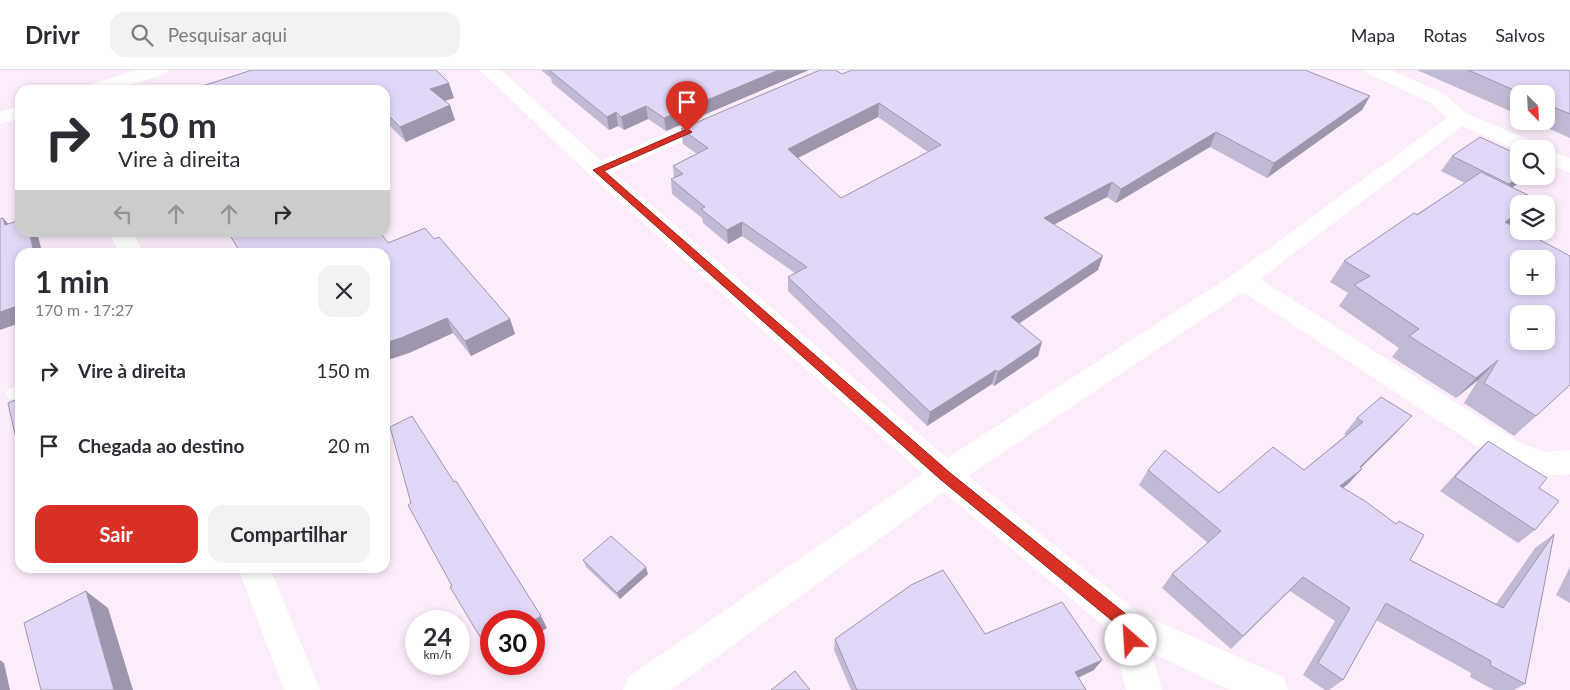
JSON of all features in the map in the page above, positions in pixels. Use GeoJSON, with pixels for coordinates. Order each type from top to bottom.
{"type":"FeatureCollection","features":[{"type":"Feature","properties":{"kind":"street"},"geometry":{"type":"LineString","coordinates":[[108,85],[158,70]]}},
{"type":"Feature","properties":{"kind":"street"},"geometry":{"type":"LineString","coordinates":[[490,70],[598,170],[945,475],[1127,624],[1270,690]]}},
{"type":"Feature","properties":{"kind":"street"},"geometry":{"type":"LineString","coordinates":[[1375,70],[1437,98],[1460,118],[1510,140]]}},
{"type":"Feature","properties":{"kind":"street"},"geometry":{"type":"LineString","coordinates":[[598,170],[732,112]]}},
{"type":"Feature","properties":{"kind":"street"},"geometry":{"type":"LineString","coordinates":[[0,118],[15,114]]}},
{"type":"Feature","properties":{"kind":"street"},"geometry":{"type":"LineString","coordinates":[[641,690],[945,475],[1243,280],[1460,118]]}},
{"type":"Feature","properties":{"kind":"street"},"geometry":{"type":"LineString","coordinates":[[1555,159],[1570,166]]}},
{"type":"Feature","properties":{"kind":"street"},"geometry":{"type":"LineString","coordinates":[[1243,280],[1510,452],[1545,464],[1570,462]]}},
{"type":"Feature","properties":{"kind":"street"},"geometry":{"type":"LineString","coordinates":[[256,573],[302,690]]}},
{"type":"Feature","properties":{"kind":"street"},"geometry":{"type":"LineString","coordinates":[[1127,624],[1144,690]]}},
{"type":"Feature","properties":{"kind":"building"},"geometry":{"type":"Polygon","coordinates":[[[252,70],[436,70],[449,83],[430,89],[450,105],[400,127],[390,117],[390,85],[206,85],[252,70]]]}},
{"type":"Feature","properties":{"kind":"building"},"geometry":{"type":"Polygon","coordinates":[[[549,70],[779,70],[664,118],[646,106],[621,117],[616,112],[607,117],[549,70]]]}},
{"type":"Feature","properties":{"kind":"building"},"geometry":{"type":"Polygon","coordinates":[[[820,70],[835,70],[842,74],[852,70],[1305,70],[1370,96],[1274,163],[1216,132],[1121,189],[1112,182],[1044,218],[1103,256],[1011,317],[1042,342],[998,372],[996,370],[930,412],[788,277],[807,267],[742,222],[727,230],[701,209],[705,207],[671,179],[683,174],[673,166],[708,148],[681,129],[820,70]],[[879,103],[788,149],[841,198],[941,145],[879,103]]]}},
{"type":"Feature","properties":{"kind":"building"},"geometry":{"type":"Polygon","coordinates":[[[1468,70],[1570,70],[1570,114],[1555,108],[1555,85],[1510,85],[1510,88],[1468,70]]]}},
{"type":"Feature","properties":{"kind":"building"},"geometry":{"type":"Polygon","coordinates":[[[1480,137],[1510,151],[1510,183],[1509,184],[1452,156],[1480,137]]]}},
{"type":"Feature","properties":{"kind":"building"},"geometry":{"type":"Polygon","coordinates":[[[1481,172],[1528,195],[1510,195],[1510,218],[1505,222],[1510,224],[1510,240],[1540,240],[1570,256],[1570,385],[1536,416],[1484,383],[1498,360],[1476,378],[1409,336],[1419,329],[1354,285],[1370,276],[1344,261],[1414,213],[1417,215],[1481,172]]]}},
{"type":"Feature","properties":{"kind":"building"},"geometry":{"type":"Polygon","coordinates":[[[3,218],[5,225],[15,222],[15,237],[30,237],[33,248],[15,248],[15,307],[0,312],[0,219],[3,218]]]}},
{"type":"Feature","properties":{"kind":"building"},"geometry":{"type":"Polygon","coordinates":[[[425,228],[434,239],[439,237],[510,319],[465,341],[447,318],[390,341],[390,248],[238,248],[231,237],[384,237],[388,243],[425,228]]]}},
{"type":"Feature","properties":{"kind":"building"},"geometry":{"type":"Polygon","coordinates":[[[1381,397],[1412,416],[1360,467],[1362,469],[1340,486],[1365,501],[1396,524],[1399,521],[1424,535],[1410,560],[1503,608],[1554,534],[1525,684],[1490,665],[1491,661],[1386,603],[1343,680],[1318,663],[1350,608],[1303,577],[1243,636],[1172,574],[1221,531],[1148,470],[1165,450],[1219,493],[1273,447],[1304,470],[1363,422],[1357,418],[1381,397]]]}},
{"type":"Feature","properties":{"kind":"building"},"geometry":{"type":"Polygon","coordinates":[[[15,400],[15,434],[8,403],[15,400]]]}},
{"type":"Feature","properties":{"kind":"building"},"geometry":{"type":"Polygon","coordinates":[[[412,416],[454,482],[456,481],[537,610],[480,610],[480,637],[470,620],[470,610],[464,610],[450,587],[452,586],[408,505],[411,503],[390,427],[412,416]]]}},
{"type":"Feature","properties":{"kind":"building"},"geometry":{"type":"Polygon","coordinates":[[[1488,441],[1547,478],[1539,488],[1559,501],[1535,530],[1455,477],[1488,441]]]}},
{"type":"Feature","properties":{"kind":"building"},"geometry":{"type":"Polygon","coordinates":[[[611,536],[646,567],[617,593],[583,560],[611,536]]]}},
{"type":"Feature","properties":{"kind":"building"},"geometry":{"type":"Polygon","coordinates":[[[943,570],[985,634],[1062,602],[1102,660],[1075,672],[1086,690],[857,690],[835,639],[911,585],[943,570]]]}},
{"type":"Feature","properties":{"kind":"building"},"geometry":{"type":"Polygon","coordinates":[[[86,591],[114,690],[41,690],[24,623],[86,591]]]}},
{"type":"Feature","properties":{"kind":"building"},"geometry":{"type":"Polygon","coordinates":[[[795,671],[810,690],[771,690],[795,671]]]}},
{"type":"Feature","properties":{"kind":"route"},"geometry":{"type":"LineString","coordinates":[[687,132],[598,170],[945,475],[1127,624],[1131,640]]}}]}
